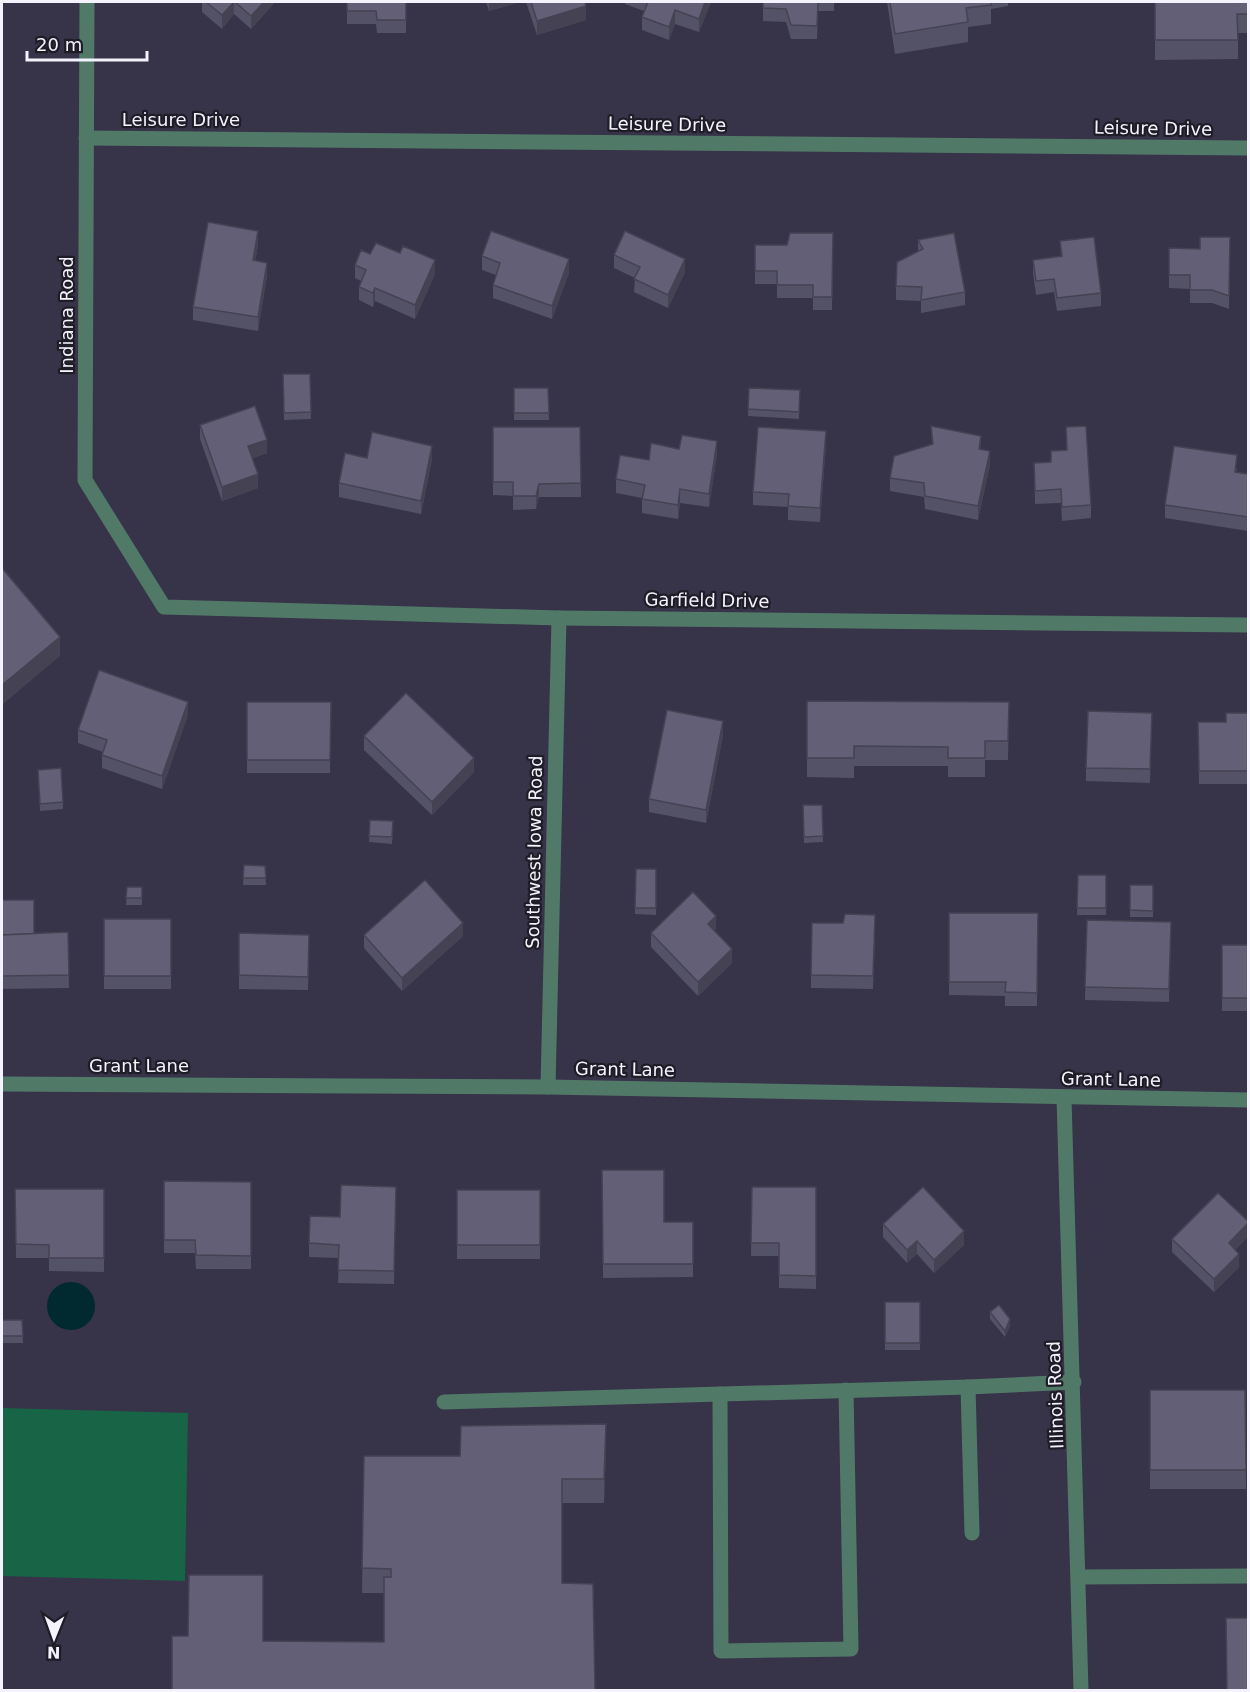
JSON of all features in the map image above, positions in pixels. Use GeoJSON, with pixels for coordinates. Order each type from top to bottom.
{"type":"FeatureCollection","features":[{"type":"Feature","properties":{"kind":"street","name":"Indiana Road"},"geometry":{"type":"LineString","coordinates":[[87,2],[85,480],[164,607]]}},
{"type":"Feature","properties":{"kind":"street","name":"Leisure Drive"},"geometry":{"type":"LineString","coordinates":[[86,138],[1248,148]]}},
{"type":"Feature","properties":{"kind":"street","name":"Garfield Drive"},"geometry":{"type":"LineString","coordinates":[[164,607],[558,618],[1248,625]]}},
{"type":"Feature","properties":{"kind":"street","name":"Southwest Iowa Road"},"geometry":{"type":"LineString","coordinates":[[548,1087],[558,618]]}},
{"type":"Feature","properties":{"kind":"street","name":"Grant Lane"},"geometry":{"type":"LineString","coordinates":[[2,1084],[548,1087],[1248,1100]]}},
{"type":"Feature","properties":{"kind":"street","name":"Illinois Road"},"geometry":{"type":"LineString","coordinates":[[1064,1098],[1082,1690]]}},
{"type":"Feature","properties":{"kind":"street"},"geometry":{"type":"LineString","coordinates":[[444,1402],[1074,1382]]}},
{"type":"Feature","properties":{"kind":"street"},"geometry":{"type":"LineString","coordinates":[[968,1387],[972,1533]]}},
{"type":"Feature","properties":{"kind":"street"},"geometry":{"type":"LineString","coordinates":[[720,1394],[721,1651],[852,1649],[846,1390]]}},
{"type":"Feature","properties":{"kind":"street"},"geometry":{"type":"LineString","coordinates":[[1080,1577],[1248,1576]]}},
{"type":"Feature","properties":{"kind":"green space"},"geometry":{"type":"Polygon","coordinates":[[[2,1408],[188,1413],[185,1581],[2,1576],[2,1408]]]}},
{"type":"Feature","properties":{"kind":"shaded area"},"geometry":{"type":"Polygon","coordinates":[[[71,1282],[88,1289],[95,1306],[88,1323],[71,1330],[54,1323],[47,1306],[54,1289],[71,1282]]]}},
{"type":"Feature","properties":{"kind":"building"},"geometry":{"type":"Polygon","coordinates":[[[206,2],[234,2],[222,15],[206,2]]]}},
{"type":"Feature","properties":{"kind":"building"},"geometry":{"type":"Polygon","coordinates":[[[235,2],[264,2],[251,16],[235,2]]]}},
{"type":"Feature","properties":{"kind":"building"},"geometry":{"type":"Polygon","coordinates":[[[347,2],[406,2],[406,20],[377,20],[376,11],[347,11],[347,2]]]}},
{"type":"Feature","properties":{"kind":"building"},"geometry":{"type":"Polygon","coordinates":[[[531,2],[585,2],[586,6],[537,21],[531,2]]]}},
{"type":"Feature","properties":{"kind":"building"},"geometry":{"type":"Polygon","coordinates":[[[648,2],[705,2],[699,19],[675,10],[669,27],[642,17],[648,2]]]}},
{"type":"Feature","properties":{"kind":"building"},"geometry":{"type":"Polygon","coordinates":[[[763,2],[818,2],[817,26],[791,25],[786,9],[763,8],[763,2]]]}},
{"type":"Feature","properties":{"kind":"building"},"geometry":{"type":"Polygon","coordinates":[[[890,2],[991,2],[991,5],[966,8],[968,22],[895,34],[890,2]]]}},
{"type":"Feature","properties":{"kind":"building"},"geometry":{"type":"Polygon","coordinates":[[[1155,2],[1248,2],[1248,14],[1237,14],[1238,40],[1155,40],[1155,2]]]}},
{"type":"Feature","properties":{"kind":"building"},"geometry":{"type":"Polygon","coordinates":[[[208,222],[258,231],[253,260],[267,263],[258,317],[193,307],[208,222]]]}},
{"type":"Feature","properties":{"kind":"building"},"geometry":{"type":"Polygon","coordinates":[[[491,231],[569,259],[552,306],[493,285],[500,263],[482,256],[491,231]]]}},
{"type":"Feature","properties":{"kind":"building"},"geometry":{"type":"Polygon","coordinates":[[[625,231],[685,259],[668,295],[634,279],[640,267],[614,255],[625,231]]]}},
{"type":"Feature","properties":{"kind":"building"},"geometry":{"type":"Polygon","coordinates":[[[790,233],[833,233],[832,297],[813,297],[813,285],[777,285],[777,271],[755,271],[755,245],[787,245],[790,233]]]}},
{"type":"Feature","properties":{"kind":"building"},"geometry":{"type":"Polygon","coordinates":[[[954,233],[965,292],[921,300],[922,287],[896,286],[897,262],[923,249],[918,240],[954,233]]]}},
{"type":"Feature","properties":{"kind":"building"},"geometry":{"type":"Polygon","coordinates":[[[1094,237],[1101,293],[1057,298],[1054,279],[1036,281],[1033,260],[1062,256],[1060,241],[1094,237]]]}},
{"type":"Feature","properties":{"kind":"building"},"geometry":{"type":"Polygon","coordinates":[[[1200,237],[1230,237],[1229,296],[1212,290],[1190,290],[1190,275],[1169,275],[1169,248],[1200,249],[1200,237]]]}},
{"type":"Feature","properties":{"kind":"building"},"geometry":{"type":"Polygon","coordinates":[[[376,243],[400,253],[403,246],[435,260],[415,305],[375,288],[373,293],[359,287],[366,270],[355,265],[361,250],[370,254],[376,243]]]}},
{"type":"Feature","properties":{"kind":"building"},"geometry":{"type":"Polygon","coordinates":[[[283,374],[310,374],[311,412],[284,413],[283,374]]]}},
{"type":"Feature","properties":{"kind":"building"},"geometry":{"type":"Polygon","coordinates":[[[514,388],[548,388],[549,413],[514,413],[514,388]]]}},
{"type":"Feature","properties":{"kind":"building"},"geometry":{"type":"Polygon","coordinates":[[[749,388],[800,390],[799,412],[748,409],[749,388]]]}},
{"type":"Feature","properties":{"kind":"building"},"geometry":{"type":"Polygon","coordinates":[[[255,406],[267,440],[248,446],[258,474],[222,487],[200,425],[255,406]]]}},
{"type":"Feature","properties":{"kind":"building"},"geometry":{"type":"Polygon","coordinates":[[[931,426],[981,436],[979,449],[990,451],[978,506],[925,496],[924,483],[890,478],[894,456],[933,444],[931,426]]]}},
{"type":"Feature","properties":{"kind":"building"},"geometry":{"type":"Polygon","coordinates":[[[1086,426],[1091,505],[1062,507],[1061,489],[1035,491],[1034,463],[1051,462],[1051,451],[1067,450],[1066,427],[1086,426]]]}},
{"type":"Feature","properties":{"kind":"building"},"geometry":{"type":"Polygon","coordinates":[[[493,427],[580,427],[581,483],[539,484],[536,496],[513,496],[513,482],[493,482],[493,427]]]}},
{"type":"Feature","properties":{"kind":"building"},"geometry":{"type":"Polygon","coordinates":[[[758,427],[826,431],[820,508],[788,506],[789,494],[753,492],[758,427]]]}},
{"type":"Feature","properties":{"kind":"building"},"geometry":{"type":"Polygon","coordinates":[[[372,432],[432,446],[421,501],[339,483],[345,453],[367,458],[372,432]]]}},
{"type":"Feature","properties":{"kind":"building"},"geometry":{"type":"Polygon","coordinates":[[[682,435],[717,441],[709,494],[680,489],[678,505],[642,499],[645,485],[616,479],[620,455],[649,460],[651,443],[679,449],[682,435]]]}},
{"type":"Feature","properties":{"kind":"building"},"geometry":{"type":"Polygon","coordinates":[[[1174,446],[1237,455],[1235,472],[1248,474],[1248,517],[1165,505],[1174,446]]]}},
{"type":"Feature","properties":{"kind":"building"},"geometry":{"type":"Polygon","coordinates":[[[2,568],[60,637],[2,685],[2,568]]]}},
{"type":"Feature","properties":{"kind":"building"},"geometry":{"type":"Polygon","coordinates":[[[99,670],[188,702],[162,776],[102,755],[107,740],[78,730],[99,670]]]}},
{"type":"Feature","properties":{"kind":"building"},"geometry":{"type":"Polygon","coordinates":[[[406,693],[474,758],[432,802],[364,736],[406,693]]]}},
{"type":"Feature","properties":{"kind":"building"},"geometry":{"type":"Polygon","coordinates":[[[807,701],[1009,702],[1008,741],[985,741],[985,758],[948,758],[948,747],[854,746],[854,758],[807,758],[807,701]]]}},
{"type":"Feature","properties":{"kind":"building"},"geometry":{"type":"Polygon","coordinates":[[[247,702],[331,702],[330,760],[247,760],[247,702]]]}},
{"type":"Feature","properties":{"kind":"building"},"geometry":{"type":"Polygon","coordinates":[[[667,710],[723,721],[706,810],[649,799],[667,710]]]}},
{"type":"Feature","properties":{"kind":"building"},"geometry":{"type":"Polygon","coordinates":[[[1088,711],[1152,713],[1150,769],[1086,768],[1088,711]]]}},
{"type":"Feature","properties":{"kind":"building"},"geometry":{"type":"Polygon","coordinates":[[[1226,713],[1248,713],[1248,771],[1199,771],[1198,722],[1226,722],[1226,713]]]}},
{"type":"Feature","properties":{"kind":"building"},"geometry":{"type":"Polygon","coordinates":[[[61,768],[63,802],[40,804],[38,770],[61,768]]]}},
{"type":"Feature","properties":{"kind":"building"},"geometry":{"type":"Polygon","coordinates":[[[803,805],[822,805],[823,836],[804,837],[803,805]]]}},
{"type":"Feature","properties":{"kind":"building"},"geometry":{"type":"Polygon","coordinates":[[[370,820],[393,821],[392,837],[369,836],[370,820]]]}},
{"type":"Feature","properties":{"kind":"building"},"geometry":{"type":"Polygon","coordinates":[[[244,865],[265,866],[266,878],[243,878],[244,865]]]}},
{"type":"Feature","properties":{"kind":"building"},"geometry":{"type":"Polygon","coordinates":[[[636,869],[656,869],[656,908],[635,908],[636,869]]]}},
{"type":"Feature","properties":{"kind":"building"},"geometry":{"type":"Polygon","coordinates":[[[1078,875],[1106,875],[1106,908],[1077,908],[1078,875]]]}},
{"type":"Feature","properties":{"kind":"building"},"geometry":{"type":"Polygon","coordinates":[[[425,880],[463,923],[402,978],[364,935],[425,880]]]}},
{"type":"Feature","properties":{"kind":"building"},"geometry":{"type":"Polygon","coordinates":[[[1130,885],[1153,885],[1153,911],[1130,910],[1130,885]]]}},
{"type":"Feature","properties":{"kind":"building"},"geometry":{"type":"Polygon","coordinates":[[[127,887],[142,887],[142,898],[126,898],[127,887]]]}},
{"type":"Feature","properties":{"kind":"building"},"geometry":{"type":"Polygon","coordinates":[[[693,892],[716,916],[708,924],[732,949],[698,982],[651,933],[693,892]]]}},
{"type":"Feature","properties":{"kind":"building"},"geometry":{"type":"Polygon","coordinates":[[[2,900],[34,900],[34,934],[2,935],[2,900]]]}},
{"type":"Feature","properties":{"kind":"building"},"geometry":{"type":"Polygon","coordinates":[[[949,913],[1038,913],[1037,993],[1005,992],[1006,982],[949,982],[949,913]]]}},
{"type":"Feature","properties":{"kind":"building"},"geometry":{"type":"Polygon","coordinates":[[[845,914],[875,915],[873,976],[811,975],[812,923],[843,923],[845,914]]]}},
{"type":"Feature","properties":{"kind":"building"},"geometry":{"type":"Polygon","coordinates":[[[104,919],[171,919],[171,976],[104,976],[104,919]]]}},
{"type":"Feature","properties":{"kind":"building"},"geometry":{"type":"Polygon","coordinates":[[[1087,920],[1171,922],[1169,989],[1085,987],[1087,920]]]}},
{"type":"Feature","properties":{"kind":"building"},"geometry":{"type":"Polygon","coordinates":[[[68,932],[69,975],[2,976],[2,935],[68,932]]]}},
{"type":"Feature","properties":{"kind":"building"},"geometry":{"type":"Polygon","coordinates":[[[239,933],[309,935],[308,977],[239,975],[239,933]]]}},
{"type":"Feature","properties":{"kind":"building"},"geometry":{"type":"Polygon","coordinates":[[[1222,945],[1248,945],[1248,998],[1222,998],[1222,945]]]}},
{"type":"Feature","properties":{"kind":"building"},"geometry":{"type":"Polygon","coordinates":[[[602,1170],[664,1170],[664,1222],[693,1222],[693,1264],[603,1264],[602,1170]]]}},
{"type":"Feature","properties":{"kind":"building"},"geometry":{"type":"Polygon","coordinates":[[[164,1181],[251,1182],[251,1256],[196,1255],[195,1240],[164,1240],[164,1181]]]}},
{"type":"Feature","properties":{"kind":"building"},"geometry":{"type":"Polygon","coordinates":[[[341,1185],[396,1187],[394,1271],[338,1270],[339,1245],[309,1243],[310,1216],[340,1217],[341,1185]]]}},
{"type":"Feature","properties":{"kind":"building"},"geometry":{"type":"Polygon","coordinates":[[[752,1187],[816,1187],[816,1276],[779,1275],[779,1243],[751,1243],[752,1187]]]}},
{"type":"Feature","properties":{"kind":"building"},"geometry":{"type":"Polygon","coordinates":[[[923,1187],[964,1231],[934,1260],[917,1241],[907,1250],[883,1224],[923,1187]]]}},
{"type":"Feature","properties":{"kind":"building"},"geometry":{"type":"Polygon","coordinates":[[[15,1189],[104,1189],[104,1258],[49,1258],[49,1245],[16,1244],[15,1189]]]}},
{"type":"Feature","properties":{"kind":"building"},"geometry":{"type":"Polygon","coordinates":[[[457,1190],[540,1190],[540,1245],[457,1245],[457,1190]]]}},
{"type":"Feature","properties":{"kind":"building"},"geometry":{"type":"Polygon","coordinates":[[[1218,1193],[1248,1223],[1229,1243],[1239,1254],[1214,1279],[1172,1239],[1218,1193]]]}},
{"type":"Feature","properties":{"kind":"building"},"geometry":{"type":"Polygon","coordinates":[[[885,1302],[920,1302],[920,1343],[885,1343],[885,1302]]]}},
{"type":"Feature","properties":{"kind":"building"},"geometry":{"type":"Polygon","coordinates":[[[999,1305],[1010,1319],[1005,1331],[990,1312],[999,1305]]]}},
{"type":"Feature","properties":{"kind":"building"},"geometry":{"type":"Polygon","coordinates":[[[2,1320],[22,1320],[23,1336],[2,1336],[2,1320]]]}},
{"type":"Feature","properties":{"kind":"building"},"geometry":{"type":"Polygon","coordinates":[[[1150,1390],[1245,1390],[1246,1470],[1150,1470],[1150,1390]]]}},
{"type":"Feature","properties":{"kind":"building"},"geometry":{"type":"Polygon","coordinates":[[[606,1424],[604,1479],[562,1479],[562,1583],[593,1584],[595,1690],[172,1690],[172,1636],[188,1636],[189,1575],[263,1575],[263,1641],[384,1642],[384,1577],[391,1577],[391,1569],[362,1568],[364,1456],[460,1456],[461,1426],[606,1424]]]}},
{"type":"Feature","properties":{"kind":"building"},"geometry":{"type":"Polygon","coordinates":[[[1226,1618],[1248,1618],[1248,1690],[1227,1690],[1226,1618]]]}}]}
